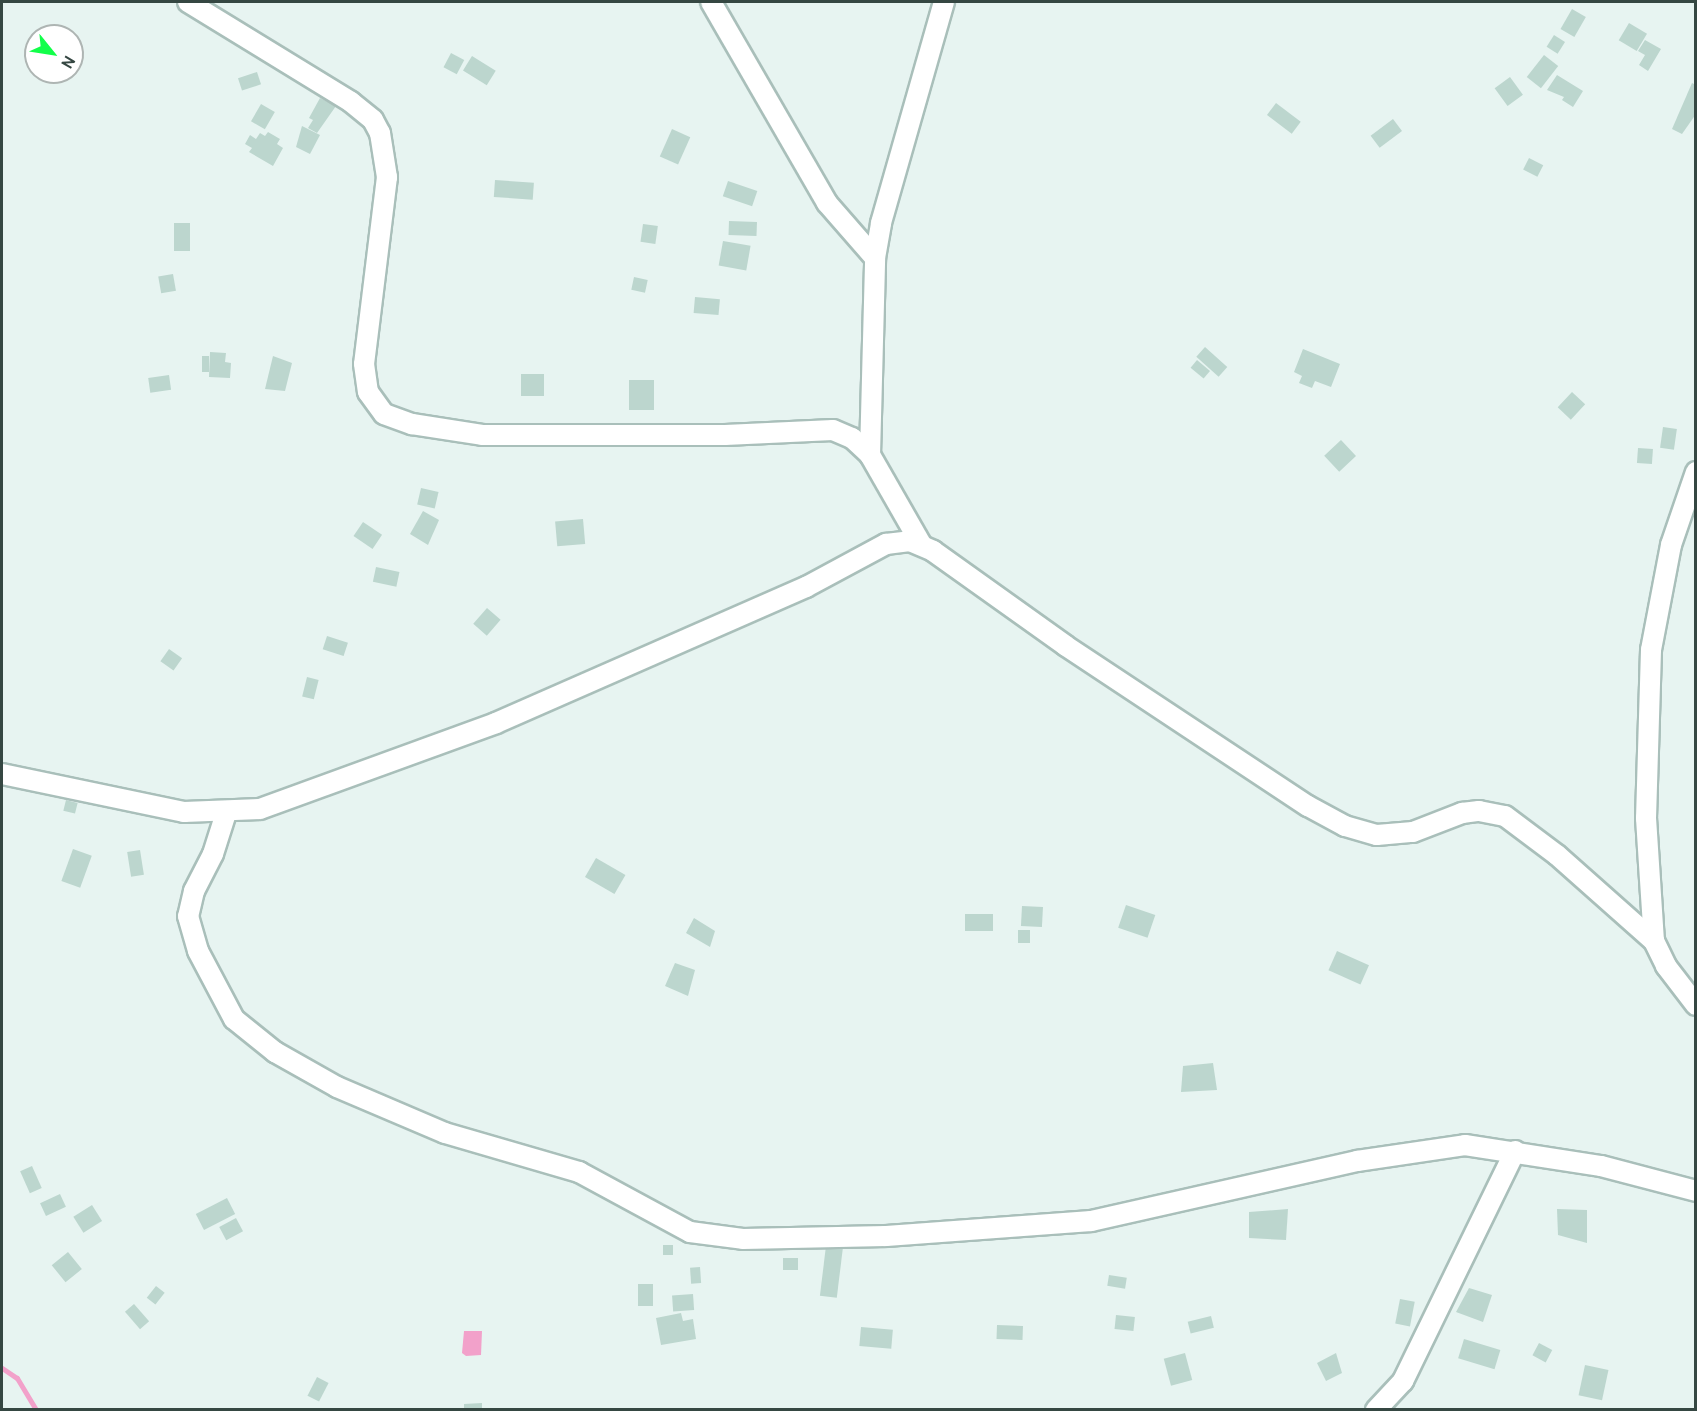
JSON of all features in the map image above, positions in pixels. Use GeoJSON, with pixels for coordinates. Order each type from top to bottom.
{"type":"FeatureCollection","features":[{"type":"Feature","properties":{"kind":"street"},"geometry":{"type":"LineString","coordinates":[[188,2],[351,102],[373,120],[380,133],[387,177],[364,364],[368,392],[384,414],[412,424],[482,435],[725,435],[833,430],[852,438],[870,455],[921,544],[1066,646],[1308,806],[1345,826],[1377,836],[1413,832],[1462,813],[1479,811],[1505,816],[1557,855],[1654,941]]}},
{"type":"Feature","properties":{"kind":"street"},"geometry":{"type":"LineString","coordinates":[[711,2],[826,203],[875,258]]}},
{"type":"Feature","properties":{"kind":"street"},"geometry":{"type":"LineString","coordinates":[[870,455],[875,258],[891,182],[944,2]]}},
{"type":"Feature","properties":{"kind":"street"},"geometry":{"type":"LineString","coordinates":[[1695,472],[1671,546],[1651,650],[1646,818],[1649,917],[1654,941],[1665,966],[1695,1005]]}},
{"type":"Feature","properties":{"kind":"street"},"geometry":{"type":"LineString","coordinates":[[2,774],[184,812],[226,813],[261,809],[485,727],[806,587],[886,544],[898,540],[921,544]]}},
{"type":"Feature","properties":{"kind":"street"},"geometry":{"type":"LineString","coordinates":[[226,813],[213,854],[194,891],[188,916],[198,951],[234,1019],[275,1052],[337,1087],[445,1133],[579,1172],[690,1232],[743,1239],[986,1231],[1091,1221],[1435,1147],[1465,1145],[1601,1166],[1695,1191]]}},
{"type":"Feature","properties":{"kind":"street"},"geometry":{"type":"LineString","coordinates":[[1376,1410],[1406,1373],[1515,1151]]}},
{"type":"Feature","properties":{"kind":"shaded area"},"geometry":{"type":"Polygon","coordinates":[[[464,1331],[482,1331],[481,1355],[466,1356],[462,1353],[464,1331]]]}},
{"type":"Feature","properties":{"kind":"building"},"geometry":{"type":"Polygon","coordinates":[[[1572,9],[1586,17],[1574,37],[1560,29],[1572,9]]]}},
{"type":"Feature","properties":{"kind":"building"},"geometry":{"type":"Polygon","coordinates":[[[1629,23],[1647,34],[1637,51],[1619,40],[1629,23]]]}},
{"type":"Feature","properties":{"kind":"building"},"geometry":{"type":"Polygon","coordinates":[[[1554,35],[1565,42],[1558,54],[1547,47],[1554,35]]]}},
{"type":"Feature","properties":{"kind":"building"},"geometry":{"type":"Polygon","coordinates":[[[1645,40],[1661,49],[1648,71],[1639,65],[1645,55],[1638,51],[1645,40]]]}},
{"type":"Feature","properties":{"kind":"building"},"geometry":{"type":"Polygon","coordinates":[[[451,53],[464,60],[457,74],[443,67],[451,53]]]}},
{"type":"Feature","properties":{"kind":"building"},"geometry":{"type":"Polygon","coordinates":[[[1544,55],[1558,66],[1541,88],[1527,77],[1544,55]]]}},
{"type":"Feature","properties":{"kind":"building"},"geometry":{"type":"Polygon","coordinates":[[[472,56],[496,71],[487,85],[463,70],[472,56]]]}},
{"type":"Feature","properties":{"kind":"building"},"geometry":{"type":"Polygon","coordinates":[[[257,72],[261,84],[242,91],[238,78],[257,72]]]}},
{"type":"Feature","properties":{"kind":"building"},"geometry":{"type":"Polygon","coordinates":[[[1557,75],[1583,91],[1573,107],[1562,100],[1564,97],[1547,90],[1557,75]]]}},
{"type":"Feature","properties":{"kind":"building"},"geometry":{"type":"Polygon","coordinates":[[[1510,77],[1523,95],[1508,106],[1495,88],[1510,77]]]}},
{"type":"Feature","properties":{"kind":"building"},"geometry":{"type":"Polygon","coordinates":[[[1692,83],[1696,85],[1696,114],[1682,134],[1672,129],[1692,83]]]}},
{"type":"Feature","properties":{"kind":"building"},"geometry":{"type":"Polygon","coordinates":[[[320,98],[336,106],[317,133],[308,128],[313,120],[309,118],[320,98]]]}},
{"type":"Feature","properties":{"kind":"building"},"geometry":{"type":"Polygon","coordinates":[[[1276,103],[1301,122],[1292,134],[1267,115],[1276,103]]]}},
{"type":"Feature","properties":{"kind":"building"},"geometry":{"type":"Polygon","coordinates":[[[261,104],[275,112],[265,129],[251,121],[261,104]]]}},
{"type":"Feature","properties":{"kind":"building"},"geometry":{"type":"Polygon","coordinates":[[[1393,119],[1402,131],[1380,148],[1371,136],[1393,119]]]}},
{"type":"Feature","properties":{"kind":"building"},"geometry":{"type":"Polygon","coordinates":[[[302,126],[320,135],[310,154],[296,147],[302,126]]]}},
{"type":"Feature","properties":{"kind":"building"},"geometry":{"type":"Polygon","coordinates":[[[672,129],[690,137],[678,165],[660,156],[672,129]]]}},
{"type":"Feature","properties":{"kind":"building"},"geometry":{"type":"Polygon","coordinates":[[[268,132],[280,139],[277,144],[283,148],[273,166],[249,152],[252,148],[245,144],[250,135],[256,139],[260,133],[265,136],[268,132]]]}},
{"type":"Feature","properties":{"kind":"building"},"geometry":{"type":"Polygon","coordinates":[[[1529,158],[1543,165],[1537,177],[1523,170],[1529,158]]]}},
{"type":"Feature","properties":{"kind":"building"},"geometry":{"type":"Polygon","coordinates":[[[495,180],[534,183],[533,200],[494,197],[495,180]]]}},
{"type":"Feature","properties":{"kind":"building"},"geometry":{"type":"Polygon","coordinates":[[[728,181],[757,191],[752,206],[723,196],[728,181]]]}},
{"type":"Feature","properties":{"kind":"building"},"geometry":{"type":"Polygon","coordinates":[[[729,221],[757,222],[756,236],[729,235],[729,221]]]}},
{"type":"Feature","properties":{"kind":"building"},"geometry":{"type":"Polygon","coordinates":[[[174,223],[190,223],[190,251],[174,251],[174,223]]]}},
{"type":"Feature","properties":{"kind":"building"},"geometry":{"type":"Polygon","coordinates":[[[643,224],[658,226],[655,244],[640,242],[643,224]]]}},
{"type":"Feature","properties":{"kind":"building"},"geometry":{"type":"Polygon","coordinates":[[[723,241],[751,246],[746,270],[719,266],[723,241]]]}},
{"type":"Feature","properties":{"kind":"building"},"geometry":{"type":"Polygon","coordinates":[[[173,274],[176,291],[161,293],[158,277],[173,274]]]}},
{"type":"Feature","properties":{"kind":"building"},"geometry":{"type":"Polygon","coordinates":[[[634,277],[648,280],[645,293],[631,290],[634,277]]]}},
{"type":"Feature","properties":{"kind":"building"},"geometry":{"type":"Polygon","coordinates":[[[695,297],[720,299],[719,315],[694,313],[695,297]]]}},
{"type":"Feature","properties":{"kind":"building"},"geometry":{"type":"Polygon","coordinates":[[[1205,347],[1227,367],[1219,377],[1196,357],[1205,347]]]}},
{"type":"Feature","properties":{"kind":"building"},"geometry":{"type":"Polygon","coordinates":[[[1303,349],[1340,364],[1331,387],[1315,381],[1312,388],[1299,383],[1302,376],[1294,372],[1303,349]]]}},
{"type":"Feature","properties":{"kind":"building"},"geometry":{"type":"Polygon","coordinates":[[[210,352],[226,353],[225,362],[231,363],[230,378],[209,377],[210,352]]]}},
{"type":"Feature","properties":{"kind":"building"},"geometry":{"type":"Polygon","coordinates":[[[202,356],[209,356],[209,372],[202,372],[202,356]]]}},
{"type":"Feature","properties":{"kind":"building"},"geometry":{"type":"Polygon","coordinates":[[[273,356],[292,363],[285,391],[265,389],[273,356]]]}},
{"type":"Feature","properties":{"kind":"building"},"geometry":{"type":"Polygon","coordinates":[[[1197,360],[1210,371],[1204,379],[1191,368],[1197,360]]]}},
{"type":"Feature","properties":{"kind":"building"},"geometry":{"type":"Polygon","coordinates":[[[521,374],[544,374],[544,396],[521,396],[521,374]]]}},
{"type":"Feature","properties":{"kind":"building"},"geometry":{"type":"Polygon","coordinates":[[[169,375],[171,390],[150,393],[148,378],[169,375]]]}},
{"type":"Feature","properties":{"kind":"building"},"geometry":{"type":"Polygon","coordinates":[[[629,380],[654,380],[654,410],[629,410],[629,380]]]}},
{"type":"Feature","properties":{"kind":"building"},"geometry":{"type":"Polygon","coordinates":[[[1572,392],[1585,404],[1571,420],[1558,407],[1572,392]]]}},
{"type":"Feature","properties":{"kind":"building"},"geometry":{"type":"Polygon","coordinates":[[[1663,427],[1677,429],[1674,450],[1660,448],[1663,427]]]}},
{"type":"Feature","properties":{"kind":"building"},"geometry":{"type":"Polygon","coordinates":[[[1341,440],[1356,456],[1339,472],[1324,456],[1341,440]]]}},
{"type":"Feature","properties":{"kind":"building"},"geometry":{"type":"Polygon","coordinates":[[[1638,448],[1653,449],[1652,464],[1637,463],[1638,448]]]}},
{"type":"Feature","properties":{"kind":"building"},"geometry":{"type":"Polygon","coordinates":[[[421,488],[439,492],[435,509],[417,505],[421,488]]]}},
{"type":"Feature","properties":{"kind":"building"},"geometry":{"type":"Polygon","coordinates":[[[423,511],[439,520],[428,545],[410,534],[423,511]]]}},
{"type":"Feature","properties":{"kind":"building"},"geometry":{"type":"Polygon","coordinates":[[[583,519],[585,544],[557,546],[555,521],[583,519]]]}},
{"type":"Feature","properties":{"kind":"building"},"geometry":{"type":"Polygon","coordinates":[[[363,522],[382,535],[373,549],[353,536],[363,522]]]}},
{"type":"Feature","properties":{"kind":"building"},"geometry":{"type":"Polygon","coordinates":[[[376,567],[399,572],[396,587],[373,582],[376,567]]]}},
{"type":"Feature","properties":{"kind":"building"},"geometry":{"type":"Polygon","coordinates":[[[487,608],[501,620],[487,636],[473,624],[487,608]]]}},
{"type":"Feature","properties":{"kind":"building"},"geometry":{"type":"Polygon","coordinates":[[[327,636],[348,643],[344,656],[323,649],[327,636]]]}},
{"type":"Feature","properties":{"kind":"building"},"geometry":{"type":"Polygon","coordinates":[[[169,649],[182,658],[174,670],[160,661],[169,649]]]}},
{"type":"Feature","properties":{"kind":"building"},"geometry":{"type":"Polygon","coordinates":[[[307,677],[319,680],[314,699],[302,696],[307,677]]]}},
{"type":"Feature","properties":{"kind":"building"},"geometry":{"type":"Polygon","coordinates":[[[66,800],[78,803],[75,814],[63,811],[66,800]]]}},
{"type":"Feature","properties":{"kind":"building"},"geometry":{"type":"Polygon","coordinates":[[[73,849],[92,856],[80,888],[61,881],[73,849]]]}},
{"type":"Feature","properties":{"kind":"building"},"geometry":{"type":"Polygon","coordinates":[[[140,850],[144,875],[131,877],[127,852],[140,850]]]}},
{"type":"Feature","properties":{"kind":"building"},"geometry":{"type":"Polygon","coordinates":[[[596,858],[625,875],[614,894],[585,877],[596,858]]]}},
{"type":"Feature","properties":{"kind":"building"},"geometry":{"type":"Polygon","coordinates":[[[1126,905],[1155,915],[1147,938],[1118,928],[1126,905]]]}},
{"type":"Feature","properties":{"kind":"building"},"geometry":{"type":"Polygon","coordinates":[[[1022,906],[1043,907],[1042,927],[1021,926],[1022,906]]]}},
{"type":"Feature","properties":{"kind":"building"},"geometry":{"type":"Polygon","coordinates":[[[965,914],[993,914],[993,931],[965,931],[965,914]]]}},
{"type":"Feature","properties":{"kind":"building"},"geometry":{"type":"Polygon","coordinates":[[[694,918],[715,931],[710,947],[686,933],[694,918]]]}},
{"type":"Feature","properties":{"kind":"building"},"geometry":{"type":"Polygon","coordinates":[[[1018,930],[1030,930],[1030,943],[1018,943],[1018,930]]]}},
{"type":"Feature","properties":{"kind":"building"},"geometry":{"type":"Polygon","coordinates":[[[1337,951],[1369,965],[1360,984],[1328,970],[1337,951]]]}},
{"type":"Feature","properties":{"kind":"building"},"geometry":{"type":"Polygon","coordinates":[[[675,963],[695,970],[688,996],[665,986],[675,963]]]}},
{"type":"Feature","properties":{"kind":"building"},"geometry":{"type":"Polygon","coordinates":[[[1213,1063],[1217,1090],[1181,1092],[1183,1066],[1213,1063]]]}},
{"type":"Feature","properties":{"kind":"building"},"geometry":{"type":"Polygon","coordinates":[[[32,1166],[42,1188],[30,1193],[20,1171],[32,1166]]]}},
{"type":"Feature","properties":{"kind":"building"},"geometry":{"type":"Polygon","coordinates":[[[60,1194],[66,1207],[46,1216],[40,1203],[60,1194]]]}},
{"type":"Feature","properties":{"kind":"building"},"geometry":{"type":"Polygon","coordinates":[[[227,1198],[235,1214],[204,1230],[196,1214],[227,1198]]]}},
{"type":"Feature","properties":{"kind":"building"},"geometry":{"type":"Polygon","coordinates":[[[92,1205],[102,1221],[83,1233],[73,1217],[92,1205]]]}},
{"type":"Feature","properties":{"kind":"building"},"geometry":{"type":"Polygon","coordinates":[[[1288,1209],[1286,1240],[1249,1238],[1249,1212],[1288,1209]]]}},
{"type":"Feature","properties":{"kind":"building"},"geometry":{"type":"Polygon","coordinates":[[[1557,1209],[1587,1210],[1587,1243],[1558,1235],[1557,1209]]]}},
{"type":"Feature","properties":{"kind":"building"},"geometry":{"type":"Polygon","coordinates":[[[236,1218],[243,1231],[226,1240],[219,1227],[236,1218]]]}},
{"type":"Feature","properties":{"kind":"building"},"geometry":{"type":"Polygon","coordinates":[[[663,1245],[673,1245],[673,1255],[663,1255],[663,1245]]]}},
{"type":"Feature","properties":{"kind":"building"},"geometry":{"type":"Polygon","coordinates":[[[826,1246],[843,1248],[837,1298],[820,1296],[826,1246]]]}},
{"type":"Feature","properties":{"kind":"building"},"geometry":{"type":"Polygon","coordinates":[[[68,1252],[82,1269],[66,1282],[52,1265],[68,1252]]]}},
{"type":"Feature","properties":{"kind":"building"},"geometry":{"type":"Polygon","coordinates":[[[783,1258],[798,1258],[798,1270],[783,1270],[783,1258]]]}},
{"type":"Feature","properties":{"kind":"building"},"geometry":{"type":"Polygon","coordinates":[[[700,1267],[701,1283],[691,1284],[690,1268],[700,1267]]]}},
{"type":"Feature","properties":{"kind":"building"},"geometry":{"type":"Polygon","coordinates":[[[1109,1275],[1127,1278],[1125,1289],[1107,1286],[1109,1275]]]}},
{"type":"Feature","properties":{"kind":"building"},"geometry":{"type":"Polygon","coordinates":[[[638,1284],[653,1284],[653,1306],[638,1306],[638,1284]]]}},
{"type":"Feature","properties":{"kind":"building"},"geometry":{"type":"Polygon","coordinates":[[[156,1286],[165,1293],[155,1305],[147,1298],[156,1286]]]}},
{"type":"Feature","properties":{"kind":"building"},"geometry":{"type":"Polygon","coordinates":[[[1469,1288],[1492,1295],[1483,1322],[1456,1312],[1469,1288]]]}},
{"type":"Feature","properties":{"kind":"building"},"geometry":{"type":"Polygon","coordinates":[[[693,1294],[694,1310],[673,1311],[672,1295],[693,1294]]]}},
{"type":"Feature","properties":{"kind":"building"},"geometry":{"type":"Polygon","coordinates":[[[1400,1299],[1415,1302],[1410,1326],[1395,1324],[1400,1299]]]}},
{"type":"Feature","properties":{"kind":"building"},"geometry":{"type":"Polygon","coordinates":[[[134,1304],[149,1321],[140,1329],[125,1312],[134,1304]]]}},
{"type":"Feature","properties":{"kind":"building"},"geometry":{"type":"Polygon","coordinates":[[[681,1313],[683,1321],[693,1319],[696,1339],[661,1345],[656,1318],[681,1313]]]}},
{"type":"Feature","properties":{"kind":"building"},"geometry":{"type":"Polygon","coordinates":[[[1116,1315],[1135,1317],[1133,1331],[1115,1329],[1116,1315]]]}},
{"type":"Feature","properties":{"kind":"building"},"geometry":{"type":"Polygon","coordinates":[[[1211,1316],[1214,1328],[1191,1333],[1188,1322],[1211,1316]]]}},
{"type":"Feature","properties":{"kind":"building"},"geometry":{"type":"Polygon","coordinates":[[[997,1325],[1023,1326],[1022,1340],[997,1339],[997,1325]]]}},
{"type":"Feature","properties":{"kind":"building"},"geometry":{"type":"Polygon","coordinates":[[[861,1327],[893,1330],[891,1349],[859,1346],[861,1327]]]}},
{"type":"Feature","properties":{"kind":"building"},"geometry":{"type":"Polygon","coordinates":[[[1464,1339],[1500,1350],[1494,1369],[1458,1358],[1464,1339]]]}},
{"type":"Feature","properties":{"kind":"building"},"geometry":{"type":"Polygon","coordinates":[[[1539,1343],[1552,1350],[1546,1362],[1532,1355],[1539,1343]]]}},
{"type":"Feature","properties":{"kind":"building"},"geometry":{"type":"Polygon","coordinates":[[[1185,1353],[1192,1380],[1171,1386],[1164,1359],[1185,1353]]]}},
{"type":"Feature","properties":{"kind":"building"},"geometry":{"type":"Polygon","coordinates":[[[1336,1353],[1342,1373],[1326,1381],[1317,1363],[1336,1353]]]}},
{"type":"Feature","properties":{"kind":"building"},"geometry":{"type":"Polygon","coordinates":[[[1585,1365],[1608,1370],[1602,1400],[1579,1395],[1585,1365]]]}},
{"type":"Feature","properties":{"kind":"building"},"geometry":{"type":"Polygon","coordinates":[[[317,1377],[329,1383],[319,1402],[307,1396],[317,1377]]]}},
{"type":"Feature","properties":{"kind":"building"},"geometry":{"type":"Polygon","coordinates":[[[482,1403],[482,1410],[464,1410],[464,1404],[482,1403]]]}},
{"type":"Feature","properties":{"kind":"waterway"},"geometry":{"type":"LineString","coordinates":[[2,1368],[17,1378],[36,1410]]}}]}
